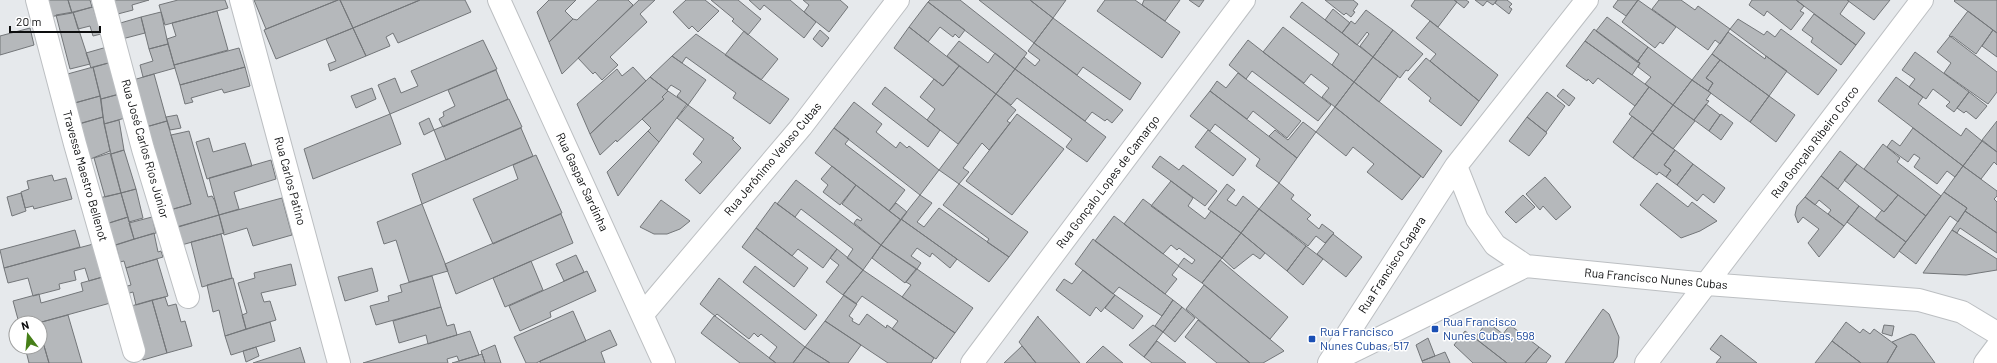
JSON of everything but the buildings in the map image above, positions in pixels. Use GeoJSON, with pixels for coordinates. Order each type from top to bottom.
{"type":"FeatureCollection","features":[{"type":"Feature","properties":{"kind":"street","name":"Travessa Maestro Bellenot"},"geometry":{"type":"LineString","coordinates":[[37,0],[75,144],[134,351]]}},
{"type":"Feature","properties":{"kind":"street","name":"Rua José Carlos Rios Júnior"},"geometry":{"type":"LineString","coordinates":[[103,0],[143,149],[188,296]]}},
{"type":"Feature","properties":{"kind":"street","name":"Rua Carlos Patino"},"geometry":{"type":"LineString","coordinates":[[241,0],[339,363]]}},
{"type":"Feature","properties":{"kind":"street","name":"Rua Gaspar Sardinha"},"geometry":{"type":"LineString","coordinates":[[499,0],[664,363]]}},
{"type":"Feature","properties":{"kind":"street","name":"Rua Jerônimo Veloso Cubas"},"geometry":{"type":"LineString","coordinates":[[643,314],[801,126],[898,0]]}},
{"type":"Feature","properties":{"kind":"street","name":"Rua Gonçalo Lopes de Camargo"},"geometry":{"type":"LineString","coordinates":[[972,363],[1244,0]]}},
{"type":"Feature","properties":{"kind":"street","name":"Rua Francisco Capara"},"geometry":{"type":"LineString","coordinates":[[1329,363],[1456,166],[1587,0]]}},
{"type":"Feature","properties":{"kind":"street","name":"Rua Gonçalo Ribeiro Corco"},"geometry":{"type":"LineString","coordinates":[[1646,363],[1922,0]]}},
{"type":"Feature","properties":{"kind":"street"},"geometry":{"type":"LineString","coordinates":[[1329,363],[1526,266],[1495,244],[1477,219],[1456,166]]}},
{"type":"Feature","properties":{"kind":"street","name":"Rua Francisco Nunes Cubas"},"geometry":{"type":"LineString","coordinates":[[1526,266],[1707,284],[1919,300],[1962,312],[1997,333]]}},
{"type":"Feature","properties":{"kind":"street"},"geometry":{"type":"LineString","coordinates":[[1985,363],[1997,347]]}},
{"type":"Feature","properties":{"kind":"place","name":"Rua Francisco Nunes Cubas, 598"},"geometry":{"type":"Point","coordinates":[1435,329]}},
{"type":"Feature","properties":{"kind":"place","name":"Rua Francisco Nunes Cubas, 517"},"geometry":{"type":"Point","coordinates":[1312,339]}}]}
